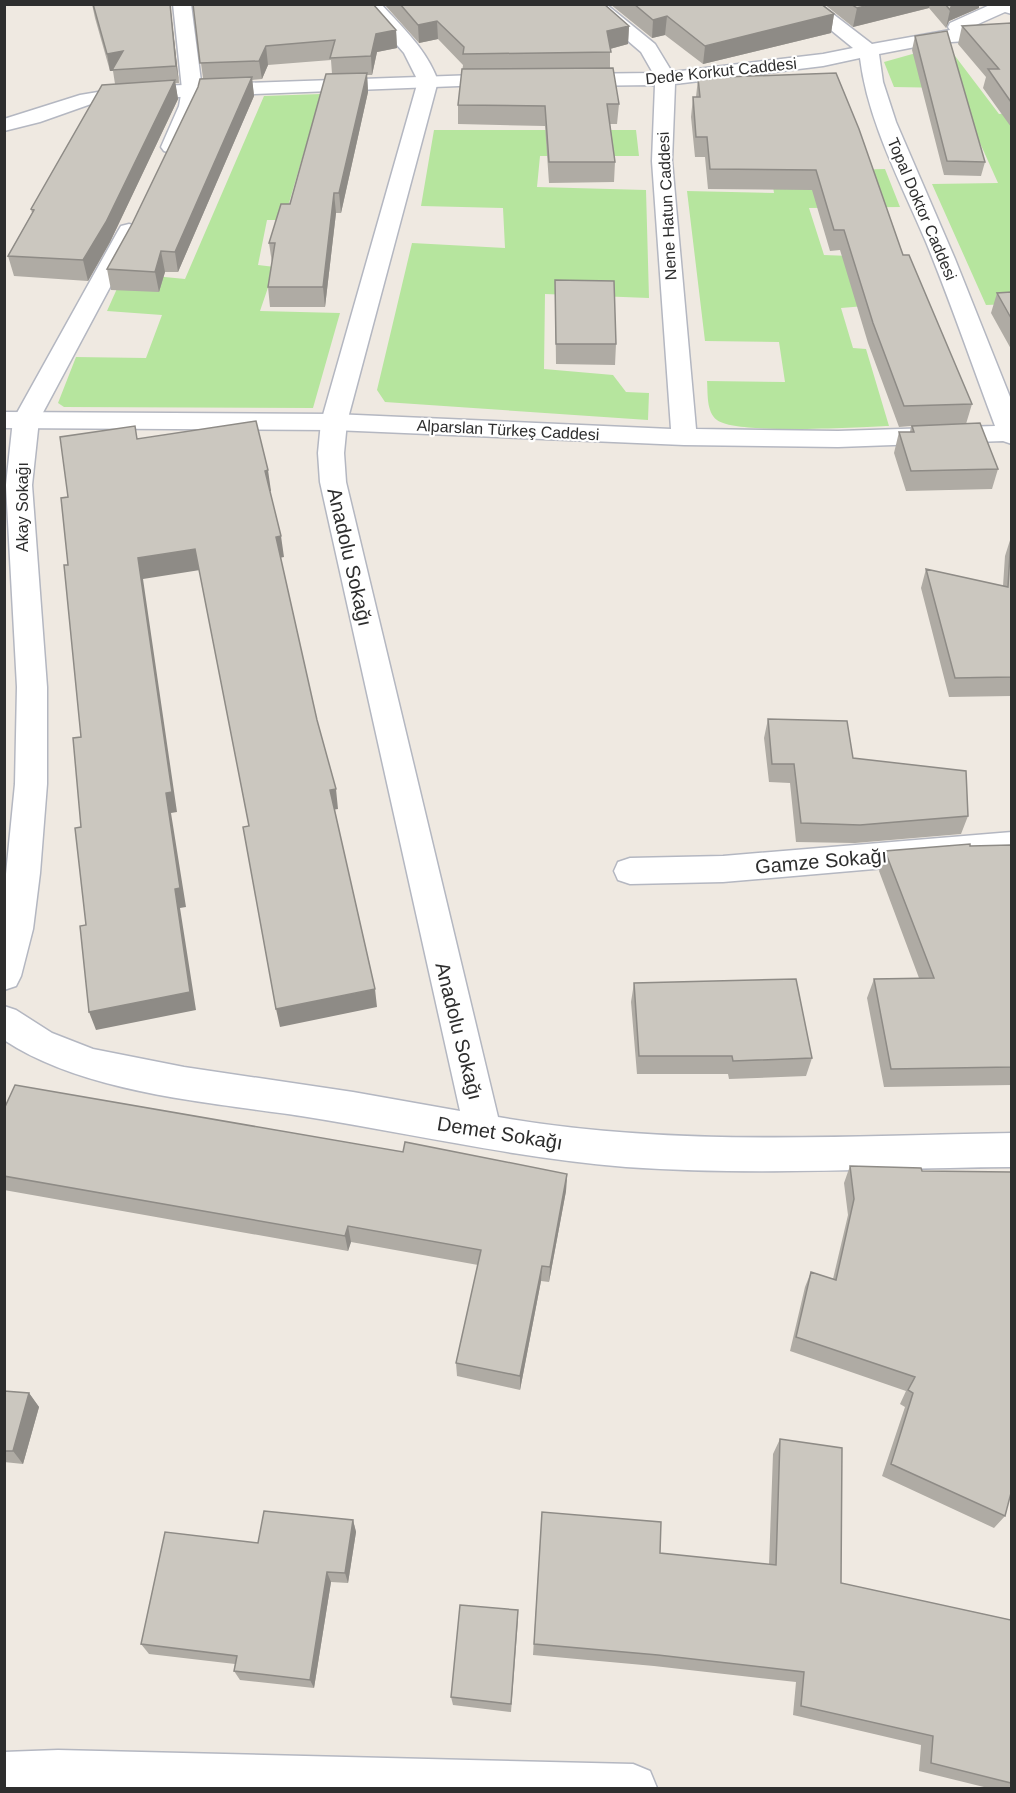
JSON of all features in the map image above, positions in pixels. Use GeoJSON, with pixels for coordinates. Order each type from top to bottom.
{"type":"FeatureCollection","features":[{"type":"Feature","properties":{"kind":"street"},"geometry":{"type":"LineString","coordinates":[[159,172],[189,106],[192,89],[182,4]]}},
{"type":"Feature","properties":{"kind":"street"},"geometry":{"type":"LineString","coordinates":[[370,4],[412,50],[425,70],[428,81]]}},
{"type":"Feature","properties":{"kind":"street","name":"Nene Hatun Caddesi"},"geometry":{"type":"LineString","coordinates":[[594,4],[648,48],[659,64],[665,79],[662,161],[684,438]]}},
{"type":"Feature","properties":{"kind":"street"},"geometry":{"type":"LineString","coordinates":[[808,4],[869,51]]}},
{"type":"Feature","properties":{"kind":"street"},"geometry":{"type":"LineString","coordinates":[[1008,4],[1011,9]]}},
{"type":"Feature","properties":{"kind":"street","name":"Dede Korkut Caddesi"},"geometry":{"type":"LineString","coordinates":[[936,37],[1008,4]]}},
{"type":"Feature","properties":{"kind":"street","name":"Dede Korkut Caddesi"},"geometry":{"type":"LineString","coordinates":[[546,80],[665,79],[746,70],[869,51],[936,37],[1011,32]]}},
{"type":"Feature","properties":{"kind":"street","name":"Topal Doktor Caddesi"},"geometry":{"type":"LineString","coordinates":[[869,51],[873,82],[886,122],[944,259],[1011,434]]}},
{"type":"Feature","properties":{"kind":"street"},"geometry":{"type":"LineString","coordinates":[[4,125],[33,118],[87,99],[128,93],[428,81],[523,80]]}},
{"type":"Feature","properties":{"kind":"street","name":"Anadolu Sokağı"},"geometry":{"type":"LineString","coordinates":[[428,81],[334,422],[331,453],[333,482],[483,1131]]}},
{"type":"Feature","properties":{"kind":"street","name":"Akay Sokağı"},"geometry":{"type":"LineString","coordinates":[[4,976],[16,929],[24,873],[31,784],[32,687],[15,420],[138,213]]}},
{"type":"Feature","properties":{"kind":"street","name":"Alparslan Türkeş Caddesi"},"geometry":{"type":"LineString","coordinates":[[15,420],[334,422],[684,438],[838,439],[1011,434]]}},
{"type":"Feature","properties":{"kind":"street","name":"Gamze Sokağı"},"geometry":{"type":"LineString","coordinates":[[630,871],[735,868],[1011,844]]}},
{"type":"Feature","properties":{"kind":"street","name":"Demet Sokağı"},"geometry":{"type":"LineString","coordinates":[[4,1021],[39,1044],[92,1064],[184,1083],[550,1143],[712,1154],[1011,1150]]}},
{"type":"Feature","properties":{"kind":"street"},"geometry":{"type":"LineString","coordinates":[[4,1776],[58,1774],[410,1785],[633,1788]]}},
{"type":"Feature","properties":{"kind":"green space"},"geometry":{"type":"Polygon","coordinates":[[[949,48],[999,114],[1011,113],[1011,304],[986,305],[932,184],[998,183],[971,123],[951,88],[894,87],[884,62],[916,53],[949,48]]]}},
{"type":"Feature","properties":{"kind":"green space"},"geometry":{"type":"Polygon","coordinates":[[[321,94],[284,220],[267,220],[258,265],[275,267],[260,311],[340,313],[313,408],[64,407],[58,403],[76,357],[146,358],[162,315],[107,311],[124,273],[185,279],[264,96],[321,94]]]}},
{"type":"Feature","properties":{"kind":"green space"},"geometry":{"type":"Polygon","coordinates":[[[434,130],[636,130],[639,156],[540,156],[537,187],[646,190],[649,298],[545,294],[544,369],[613,375],[626,392],[649,393],[648,420],[385,402],[377,390],[412,243],[505,248],[503,208],[421,206],[434,130]]]}},
{"type":"Feature","properties":{"kind":"green space"},"geometry":{"type":"Polygon","coordinates":[[[769,161],[804,171],[885,169],[900,207],[809,208],[824,255],[850,256],[865,306],[841,308],[853,348],[866,349],[889,426],[772,429],[729,425],[713,417],[708,402],[707,381],[785,382],[779,342],[705,341],[687,191],[774,193],[769,161]]]}},
{"type":"Feature","properties":{"kind":"building"},"geometry":{"type":"Polygon","coordinates":[[[93,4],[170,4],[176,66],[112,70],[123,51],[107,54],[93,4]]]}},
{"type":"Feature","properties":{"kind":"building"},"geometry":{"type":"Polygon","coordinates":[[[193,4],[373,4],[396,30],[376,34],[371,56],[330,58],[335,40],[266,46],[259,61],[200,63],[193,4]]]}},
{"type":"Feature","properties":{"kind":"building"},"geometry":{"type":"Polygon","coordinates":[[[400,4],[604,4],[629,26],[607,31],[611,52],[463,54],[464,47],[437,21],[418,25],[400,4]]]}},
{"type":"Feature","properties":{"kind":"building"},"geometry":{"type":"Polygon","coordinates":[[[634,4],[821,4],[834,14],[705,46],[667,16],[653,20],[634,4]]]}},
{"type":"Feature","properties":{"kind":"building"},"geometry":{"type":"Polygon","coordinates":[[[851,4],[873,4],[857,8],[851,4]]]}},
{"type":"Feature","properties":{"kind":"building"},"geometry":{"type":"Polygon","coordinates":[[[1011,23],[1011,102],[988,69],[999,69],[962,26],[1011,23]]]}},
{"type":"Feature","properties":{"kind":"building"},"geometry":{"type":"Polygon","coordinates":[[[947,31],[985,162],[947,161],[915,36],[947,31]]]}},
{"type":"Feature","properties":{"kind":"building"},"geometry":{"type":"Polygon","coordinates":[[[613,68],[619,104],[607,104],[615,162],[549,162],[545,106],[458,105],[462,69],[613,68]]]}},
{"type":"Feature","properties":{"kind":"building"},"geometry":{"type":"Polygon","coordinates":[[[367,73],[339,193],[334,193],[323,287],[268,287],[275,243],[269,243],[281,204],[290,204],[326,74],[367,73]]]}},
{"type":"Feature","properties":{"kind":"building"},"geometry":{"type":"Polygon","coordinates":[[[836,73],[859,129],[903,255],[909,255],[972,404],[904,406],[873,323],[844,230],[834,230],[816,170],[710,169],[707,137],[696,137],[693,97],[700,97],[698,78],[836,73]]]}},
{"type":"Feature","properties":{"kind":"building"},"geometry":{"type":"Polygon","coordinates":[[[252,77],[175,252],[161,251],[155,272],[107,269],[132,224],[200,79],[252,77]]]}},
{"type":"Feature","properties":{"kind":"building"},"geometry":{"type":"Polygon","coordinates":[[[175,80],[106,222],[83,260],[8,256],[34,210],[31,209],[102,85],[175,80]]]}},
{"type":"Feature","properties":{"kind":"building"},"geometry":{"type":"Polygon","coordinates":[[[555,280],[614,281],[616,344],[556,344],[555,280]]]}},
{"type":"Feature","properties":{"kind":"building"},"geometry":{"type":"Polygon","coordinates":[[[1011,292],[1011,318],[997,293],[1011,292]]]}},
{"type":"Feature","properties":{"kind":"building"},"geometry":{"type":"Polygon","coordinates":[[[256,421],[268,470],[265,471],[281,536],[276,537],[317,720],[336,789],[330,790],[375,989],[276,1009],[243,827],[249,826],[195,549],[138,558],[172,792],[166,793],[180,888],[175,889],[190,992],[89,1012],[80,926],[86,925],[75,828],[81,827],[73,738],[81,737],[64,565],[68,565],[61,498],[68,497],[60,437],[135,426],[137,439],[256,421]]]}},
{"type":"Feature","properties":{"kind":"building"},"geometry":{"type":"Polygon","coordinates":[[[980,423],[998,469],[911,471],[899,432],[914,432],[912,426],[980,423]]]}},
{"type":"Feature","properties":{"kind":"building"},"geometry":{"type":"Polygon","coordinates":[[[1011,537],[1011,677],[955,678],[926,569],[1008,587],[1011,537]]]}},
{"type":"Feature","properties":{"kind":"building"},"geometry":{"type":"Polygon","coordinates":[[[768,719],[847,721],[853,758],[966,771],[968,816],[860,825],[801,823],[794,764],[772,764],[768,719]]]}},
{"type":"Feature","properties":{"kind":"building"},"geometry":{"type":"Polygon","coordinates":[[[970,844],[970,846],[1011,845],[1011,1067],[891,1069],[874,979],[934,978],[885,851],[970,844]]]}},
{"type":"Feature","properties":{"kind":"building"},"geometry":{"type":"Polygon","coordinates":[[[796,979],[812,1058],[733,1061],[732,1056],[639,1056],[634,983],[796,979]]]}},
{"type":"Feature","properties":{"kind":"building"},"geometry":{"type":"Polygon","coordinates":[[[15,1085],[403,1152],[405,1142],[567,1174],[550,1267],[542,1266],[520,1376],[456,1363],[481,1250],[348,1226],[345,1236],[4,1176],[4,1109],[15,1085]]]}},
{"type":"Feature","properties":{"kind":"building"},"geometry":{"type":"Polygon","coordinates":[[[850,1166],[921,1168],[922,1171],[1011,1172],[1011,1493],[1005,1516],[891,1464],[913,1393],[908,1390],[915,1377],[796,1337],[811,1272],[836,1280],[854,1199],[850,1166]]]}},
{"type":"Feature","properties":{"kind":"building"},"geometry":{"type":"Polygon","coordinates":[[[4,1391],[29,1393],[13,1451],[4,1451],[4,1391]]]}},
{"type":"Feature","properties":{"kind":"building"},"geometry":{"type":"Polygon","coordinates":[[[780,1439],[842,1448],[841,1583],[1011,1620],[1011,1783],[931,1763],[933,1736],[801,1706],[804,1672],[658,1655],[534,1644],[542,1512],[661,1522],[660,1553],[776,1565],[780,1439]]]}},
{"type":"Feature","properties":{"kind":"building"},"geometry":{"type":"Polygon","coordinates":[[[264,1511],[353,1520],[345,1573],[327,1572],[310,1680],[234,1671],[237,1656],[141,1644],[165,1532],[258,1543],[264,1511]]]}},
{"type":"Feature","properties":{"kind":"building"},"geometry":{"type":"Polygon","coordinates":[[[460,1605],[518,1610],[511,1704],[451,1697],[460,1605]]]}}]}
